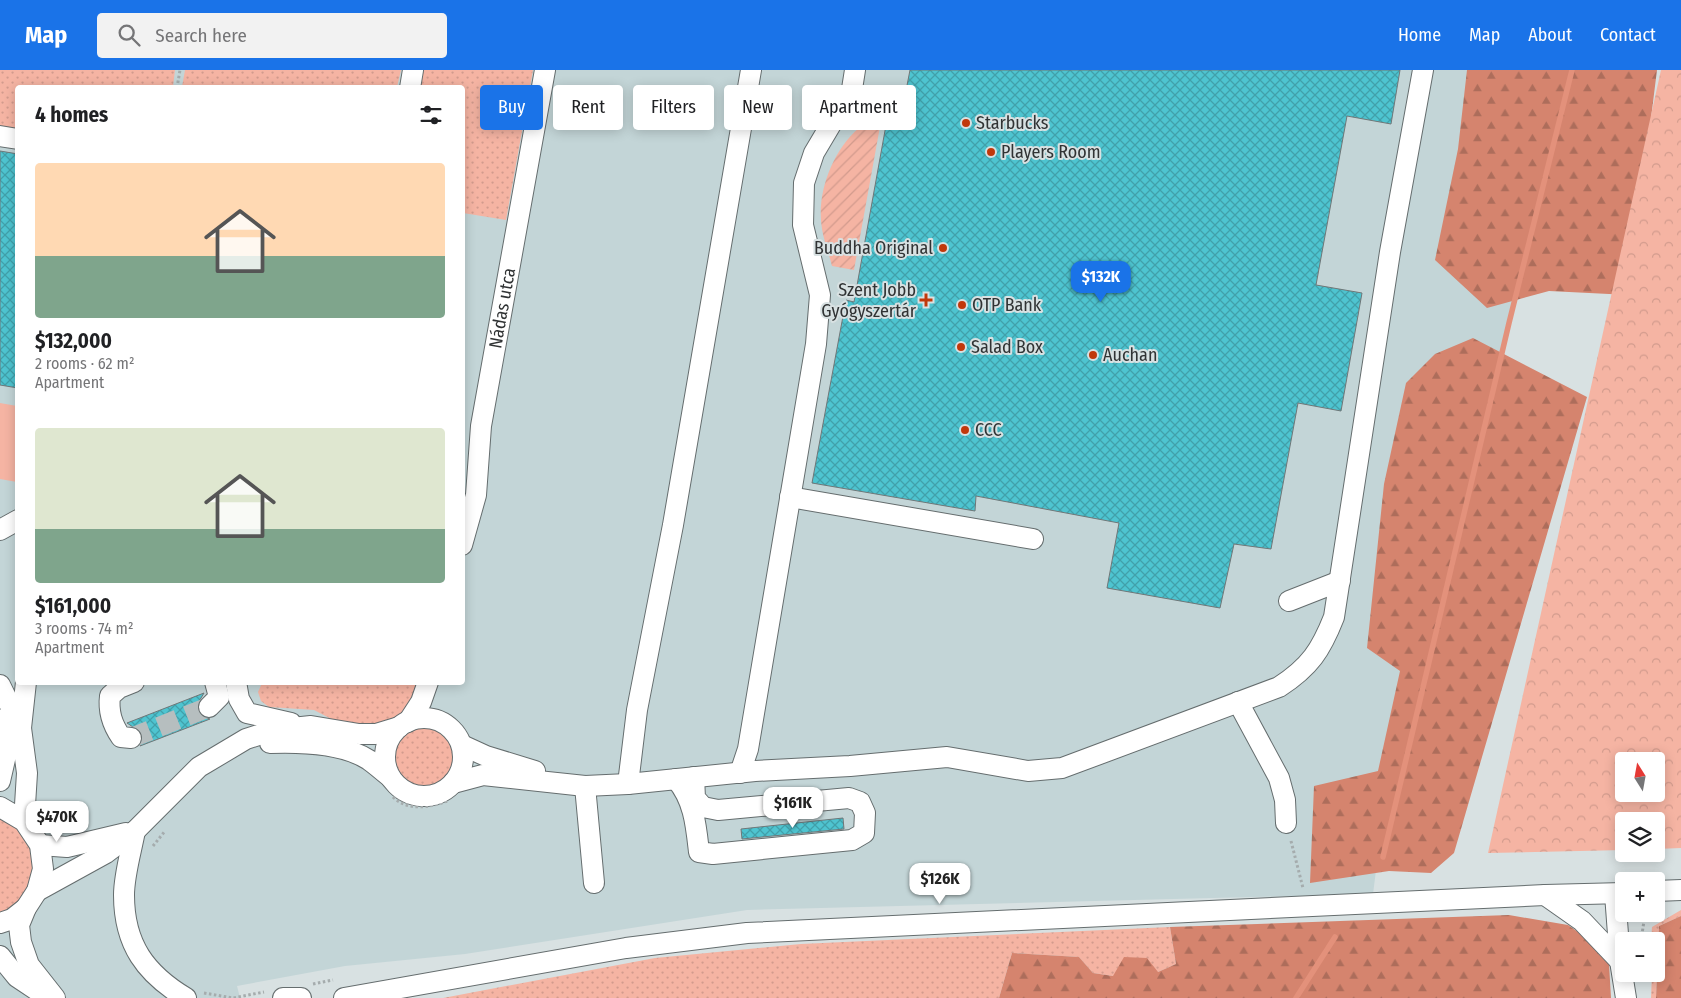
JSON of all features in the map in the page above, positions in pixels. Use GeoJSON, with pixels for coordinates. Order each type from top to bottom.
{"type":"FeatureCollection","features":[{"type":"Feature","properties":{"kind":"street"},"geometry":{"type":"LineString","coordinates":[[410,85],[413,70]]}},
{"type":"Feature","properties":{"kind":"street","name":"Nádas utca"},"geometry":{"type":"LineString","coordinates":[[465,536],[476,495],[479,446],[545,70]]}},
{"type":"Feature","properties":{"kind":"street"},"geometry":{"type":"LineString","coordinates":[[628,784],[637,710],[673,525],[752,70]]}},
{"type":"Feature","properties":{"kind":"street"},"geometry":{"type":"LineString","coordinates":[[740,773],[748,749],[816,344],[820,295],[804,225],[804,183],[814,153],[852,89],[855,70]]}},
{"type":"Feature","properties":{"kind":"street"},"geometry":{"type":"LineString","coordinates":[[226,751],[268,744],[302,742],[335,748],[367,759],[390,785],[417,796],[452,791],[483,775],[585,786],[947,757],[1028,772],[1062,768],[1279,687],[1313,661],[1325,642],[1334,617],[1390,252],[1423,70]]}},
{"type":"Feature","properties":{"kind":"street"},"geometry":{"type":"LineString","coordinates":[[0,136],[15,138]]}},
{"type":"Feature","properties":{"kind":"street"},"geometry":{"type":"LineString","coordinates":[[465,475],[479,446]]}},
{"type":"Feature","properties":{"kind":"street"},"geometry":{"type":"LineString","coordinates":[[790,497],[1033,539]]}},
{"type":"Feature","properties":{"kind":"street"},"geometry":{"type":"LineString","coordinates":[[0,531],[15,522]]}},
{"type":"Feature","properties":{"kind":"street"},"geometry":{"type":"LineString","coordinates":[[0,531],[15,529]]}},
{"type":"Feature","properties":{"kind":"street"},"geometry":{"type":"LineString","coordinates":[[1289,601],[1340,581]]}},
{"type":"Feature","properties":{"kind":"street"},"geometry":{"type":"LineString","coordinates":[[24,821],[27,773],[21,728],[26,685]]}},
{"type":"Feature","properties":{"kind":"street"},"geometry":{"type":"LineString","coordinates":[[126,685],[119,688],[110,696],[108,709],[114,726],[121,737],[131,738]]}},
{"type":"Feature","properties":{"kind":"street"},"geometry":{"type":"LineString","coordinates":[[209,707],[220,697],[216,685]]}},
{"type":"Feature","properties":{"kind":"street"},"geometry":{"type":"LineString","coordinates":[[237,685],[239,699],[247,713],[310,726],[359,734],[376,734],[426,718],[439,721],[451,728],[462,745],[463,765],[452,791]]}},
{"type":"Feature","properties":{"kind":"street"},"geometry":{"type":"LineString","coordinates":[[390,785],[385,760],[386,748],[421,702],[427,685]]}},
{"type":"Feature","properties":{"kind":"street"},"geometry":{"type":"LineString","coordinates":[[3,693],[21,728]]}},
{"type":"Feature","properties":{"kind":"street"},"geometry":{"type":"LineString","coordinates":[[0,781],[9,742],[3,693]]}},
{"type":"Feature","properties":{"kind":"street"},"geometry":{"type":"LineString","coordinates":[[1238,702],[1280,778],[1285,800],[1286,823]]}},
{"type":"Feature","properties":{"kind":"street"},"geometry":{"type":"LineString","coordinates":[[0,923],[12,918],[31,900],[106,853],[135,831],[199,767],[246,738],[274,730],[310,726]]}},
{"type":"Feature","properties":{"kind":"street"},"geometry":{"type":"LineString","coordinates":[[462,745],[486,756],[585,786]]}},
{"type":"Feature","properties":{"kind":"street"},"geometry":{"type":"LineString","coordinates":[[685,778],[695,798],[703,807],[718,810],[849,798],[860,802],[866,813],[864,834],[852,840],[713,854],[699,852],[694,815],[685,790],[685,778]]}},
{"type":"Feature","properties":{"kind":"street"},"geometry":{"type":"LineString","coordinates":[[585,786],[594,883]]}},
{"type":"Feature","properties":{"kind":"street"},"geometry":{"type":"LineString","coordinates":[[0,807],[24,821],[40,845],[43,869],[19,925],[21,942],[29,965],[55,998]]}},
{"type":"Feature","properties":{"kind":"street"},"geometry":{"type":"LineString","coordinates":[[40,845],[67,847],[135,831]]}},
{"type":"Feature","properties":{"kind":"street"},"geometry":{"type":"LineString","coordinates":[[135,831],[124,895],[128,928],[138,953],[148,970],[164,985],[192,995]]}},
{"type":"Feature","properties":{"kind":"street"},"geometry":{"type":"LineString","coordinates":[[1665,891],[1681,890]]}},
{"type":"Feature","properties":{"kind":"street"},"geometry":{"type":"LineString","coordinates":[[343,988],[747,933],[1545,895],[1615,894]]}},
{"type":"Feature","properties":{"kind":"street"},"geometry":{"type":"LineString","coordinates":[[1545,895],[1582,921],[1615,956]]}},
{"type":"Feature","properties":{"kind":"street"},"geometry":{"type":"LineString","coordinates":[[0,956],[17,977],[48,998]]}},
{"type":"Feature","properties":{"kind":"street"},"geometry":{"type":"LineString","coordinates":[[1623,982],[1626,998]]}},
{"type":"Feature","properties":{"kind":"street"},"geometry":{"type":"LineString","coordinates":[[276,995],[302,992]]}},
{"type":"Feature","properties":{"kind":"path"},"geometry":{"type":"LineString","coordinates":[[178,85],[180,70]]}},
{"type":"Feature","properties":{"kind":"path"},"geometry":{"type":"LineString","coordinates":[[390,785],[400,804],[430,808],[452,791]]}},
{"type":"Feature","properties":{"kind":"path"},"geometry":{"type":"LineString","coordinates":[[1286,823],[1304,894]]}},
{"type":"Feature","properties":{"kind":"path"},"geometry":{"type":"LineString","coordinates":[[150,852],[166,829]]}},
{"type":"Feature","properties":{"kind":"path"},"geometry":{"type":"LineString","coordinates":[[302,992],[343,988]]}},
{"type":"Feature","properties":{"kind":"path"},"geometry":{"type":"LineString","coordinates":[[192,995],[233,998],[276,995]]}},
{"type":"Feature","properties":{"kind":"shaded area"},"geometry":{"type":"Polygon","coordinates":[[[0,70],[1572,70],[1380,839],[1373,894],[747,910],[465,954],[345,966],[237,986],[240,998],[0,998],[0,70]]]}},
{"type":"Feature","properties":{"kind":"green space"},"geometry":{"type":"Polygon","coordinates":[[[0,70],[175,70],[173,85],[15,85],[15,135],[0,131],[0,70]]]}},
{"type":"Feature","properties":{"kind":"green space"},"geometry":{"type":"Polygon","coordinates":[[[185,70],[401,70],[397,85],[182,85],[185,70]]]}},
{"type":"Feature","properties":{"kind":"green space"},"geometry":{"type":"Polygon","coordinates":[[[423,70],[533,70],[530,85],[480,85],[480,130],[522,130],[506,220],[465,213],[465,85],[420,85],[423,70]]]}},
{"type":"Feature","properties":{"kind":"green space"},"geometry":{"type":"Polygon","coordinates":[[[1467,70],[1657,70],[1629,295],[1549,291],[1487,308],[1435,260],[1458,149],[1467,70]]]}},
{"type":"Feature","properties":{"kind":"green space"},"geometry":{"type":"Polygon","coordinates":[[[1661,70],[1681,70],[1681,848],[1665,849],[1665,812],[1615,812],[1615,850],[1488,853],[1661,70]]]}},
{"type":"Feature","properties":{"kind":"green space"},"geometry":{"type":"Polygon","coordinates":[[[857,130],[879,130],[854,270],[832,266],[823,234],[821,216],[821,202],[828,174],[849,138],[857,130]]]}},
{"type":"Feature","properties":{"kind":"green space"},"geometry":{"type":"Polygon","coordinates":[[[1473,338],[1587,397],[1454,853],[1431,873],[1389,871],[1310,883],[1314,786],[1378,771],[1400,671],[1367,648],[1384,484],[1406,383],[1435,354],[1473,338]]]}},
{"type":"Feature","properties":{"kind":"green space"},"geometry":{"type":"Polygon","coordinates":[[[0,403],[15,406],[15,482],[0,479],[0,403]]]}},
{"type":"Feature","properties":{"kind":"green space"},"geometry":{"type":"Polygon","coordinates":[[[261,685],[419,685],[406,712],[378,726],[339,723],[314,710],[269,707],[261,701],[258,692],[261,685]]]}},
{"type":"Feature","properties":{"kind":"green space"},"geometry":{"type":"Polygon","coordinates":[[[419,726],[431,726],[442,731],[450,739],[455,750],[453,768],[442,781],[431,786],[419,786],[408,781],[400,773],[395,762],[395,750],[400,739],[408,731],[419,726]]]}},
{"type":"Feature","properties":{"kind":"green space"},"geometry":{"type":"Polygon","coordinates":[[[0,818],[15,826],[29,844],[33,867],[31,879],[20,900],[0,914],[0,818]]]}},
{"type":"Feature","properties":{"kind":"green space"},"geometry":{"type":"Polygon","coordinates":[[[1681,910],[1681,916],[1659,926],[1659,932],[1652,932],[1652,927],[1661,922],[1665,922],[1665,919],[1681,910]]]}},
{"type":"Feature","properties":{"kind":"green space"},"geometry":{"type":"Polygon","coordinates":[[[1509,915],[1568,925],[1591,941],[1609,964],[1611,998],[999,998],[1012,953],[1079,957],[1093,973],[1113,976],[1124,957],[1147,958],[1158,972],[1176,964],[1170,927],[1509,915]]]}},
{"type":"Feature","properties":{"kind":"green space"},"geometry":{"type":"Polygon","coordinates":[[[1681,916],[1681,998],[1656,998],[1657,982],[1665,982],[1665,932],[1659,932],[1659,926],[1681,916]]]}},
{"type":"Feature","properties":{"kind":"green space"},"geometry":{"type":"Polygon","coordinates":[[[1170,927],[1176,964],[1158,972],[1113,976],[1093,973],[1079,957],[1012,953],[999,998],[443,998],[655,958],[801,944],[1170,927]]]}},
{"type":"Feature","properties":{"kind":"green space"},"geometry":{"type":"Polygon","coordinates":[[[1652,982],[1657,982],[1656,998],[1651,998],[1652,982]]]}},
{"type":"Feature","properties":{"kind":"building","name":"Auchan"},"geometry":{"type":"Polygon","coordinates":[[[910,70],[1400,70],[1391,124],[1347,116],[1316,285],[1362,293],[1341,411],[1298,403],[1271,549],[1234,544],[1220,608],[1107,588],[1119,523],[976,496],[975,511],[812,483],[846,300],[854,302],[885,130],[916,130],[916,85],[907,85],[910,70]]]}},
{"type":"Feature","properties":{"kind":"building"},"geometry":{"type":"Polygon","coordinates":[[[0,151],[15,154],[15,388],[0,385],[0,151]]]}},
{"type":"Feature","properties":{"kind":"building"},"geometry":{"type":"Polygon","coordinates":[[[204,693],[198,703],[197,710],[201,716],[210,719],[140,746],[143,740],[142,733],[127,723],[204,693]]]}},
{"type":"Feature","properties":{"kind":"building"},"geometry":{"type":"Polygon","coordinates":[[[843,818],[844,829],[742,839],[741,829],[843,818]]]}},
{"type":"Feature","properties":{"kind":"waterway"},"geometry":{"type":"LineString","coordinates":[[1383,857],[1509,323],[1572,70]]}},
{"type":"Feature","properties":{"kind":"waterway"},"geometry":{"type":"LineString","coordinates":[[1296,998],[1335,937]]}},
{"type":"Feature","properties":{"kind":"tunnel"},"geometry":{"type":"LineString","coordinates":[[131,738],[209,707]]}},
{"type":"Feature","properties":{"kind":"place","name":"Starbucks"},"geometry":{"type":"Point","coordinates":[966,123]}},
{"type":"Feature","properties":{"kind":"place","name":"Players Room"},"geometry":{"type":"Point","coordinates":[991,152]}},
{"type":"Feature","properties":{"kind":"place","name":"Buddha Original"},"geometry":{"type":"Point","coordinates":[943,248]}},
{"type":"Feature","properties":{"kind":"place","name":"Szent Jobb Gyógyszertár"},"geometry":{"type":"Point","coordinates":[926,300]}},
{"type":"Feature","properties":{"kind":"place","name":"OTP Bank"},"geometry":{"type":"Point","coordinates":[962,305]}},
{"type":"Feature","properties":{"kind":"place","name":"Salad Box"},"geometry":{"type":"Point","coordinates":[961,347]}},
{"type":"Feature","properties":{"kind":"place","name":"Auchan"},"geometry":{"type":"Point","coordinates":[1093,355]}},
{"type":"Feature","properties":{"kind":"place","name":"CCC"},"geometry":{"type":"Point","coordinates":[965,430]}}]}
